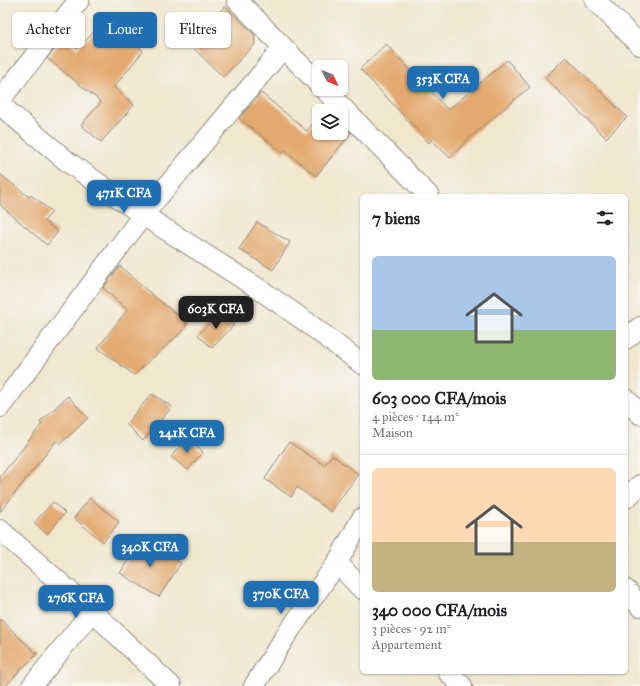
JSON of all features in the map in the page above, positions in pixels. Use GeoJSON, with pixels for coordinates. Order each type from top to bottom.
{"type":"FeatureCollection","features":[{"type":"Feature","properties":{"kind":"street"},"geometry":{"type":"LineString","coordinates":[[0,100],[79,0]]}},
{"type":"Feature","properties":{"kind":"street"},"geometry":{"type":"LineString","coordinates":[[237,0],[312,77]]}},
{"type":"Feature","properties":{"kind":"street"},"geometry":{"type":"LineString","coordinates":[[595,0],[640,45]]}},
{"type":"Feature","properties":{"kind":"street"},"geometry":{"type":"LineString","coordinates":[[0,407],[143,215],[283,48]]}},
{"type":"Feature","properties":{"kind":"street"},"geometry":{"type":"LineString","coordinates":[[331,96],[427,194]]}},
{"type":"Feature","properties":{"kind":"street"},"geometry":{"type":"LineString","coordinates":[[0,105],[68,162],[143,215],[259,289],[360,362]]}},
{"type":"Feature","properties":{"kind":"street"},"geometry":{"type":"LineString","coordinates":[[628,337],[640,327]]}},
{"type":"Feature","properties":{"kind":"street"},"geometry":{"type":"LineString","coordinates":[[628,401],[640,414]]}},
{"type":"Feature","properties":{"kind":"street"},"geometry":{"type":"LineString","coordinates":[[628,496],[640,485]]}},
{"type":"Feature","properties":{"kind":"street"},"geometry":{"type":"LineString","coordinates":[[254,686],[285,637],[337,563],[360,522]]}},
{"type":"Feature","properties":{"kind":"street"},"geometry":{"type":"LineString","coordinates":[[0,530],[92,611],[171,686]]}},
{"type":"Feature","properties":{"kind":"street"},"geometry":{"type":"LineString","coordinates":[[337,563],[360,587]]}},
{"type":"Feature","properties":{"kind":"street"},"geometry":{"type":"LineString","coordinates":[[628,592],[640,606]]}},
{"type":"Feature","properties":{"kind":"street"},"geometry":{"type":"LineString","coordinates":[[32,686],[92,611]]}},
{"type":"Feature","properties":{"kind":"street"},"geometry":{"type":"LineString","coordinates":[[450,674],[462,686]]}},
{"type":"Feature","properties":{"kind":"building"},"geometry":{"type":"Polygon","coordinates":[[[225,6],[254,34],[255,44],[223,77],[193,48],[231,48],[231,12],[219,12],[225,6]]]}},
{"type":"Feature","properties":{"kind":"building"},"geometry":{"type":"Polygon","coordinates":[[[93,33],[93,48],[140,48],[143,51],[114,87],[134,105],[101,142],[81,125],[101,102],[47,58],[56,48],[85,48],[85,41],[93,33]]]}},
{"type":"Feature","properties":{"kind":"building"},"geometry":{"type":"Polygon","coordinates":[[[386,44],[448,110],[507,60],[530,87],[467,140],[450,158],[432,140],[429,143],[360,69],[386,44]]]}},
{"type":"Feature","properties":{"kind":"building"},"geometry":{"type":"Polygon","coordinates":[[[566,57],[627,117],[606,138],[545,78],[566,57]]]}},
{"type":"Feature","properties":{"kind":"building"},"geometry":{"type":"Polygon","coordinates":[[[261,93],[307,131],[312,125],[312,140],[345,140],[316,176],[285,150],[283,153],[239,118],[261,93]]]}},
{"type":"Feature","properties":{"kind":"building"},"geometry":{"type":"Polygon","coordinates":[[[348,130],[351,133],[348,137],[348,130]]]}},
{"type":"Feature","properties":{"kind":"building"},"geometry":{"type":"Polygon","coordinates":[[[0,174],[29,197],[31,195],[52,212],[44,221],[58,232],[47,245],[0,205],[0,174]]]}},
{"type":"Feature","properties":{"kind":"building"},"geometry":{"type":"Polygon","coordinates":[[[257,222],[290,242],[273,270],[239,249],[257,222]]]}},
{"type":"Feature","properties":{"kind":"building"},"geometry":{"type":"Polygon","coordinates":[[[120,266],[187,323],[184,330],[134,375],[98,348],[127,310],[103,288],[120,266]]]}},
{"type":"Feature","properties":{"kind":"building"},"geometry":{"type":"Polygon","coordinates":[[[220,312],[234,325],[212,348],[198,335],[220,312]]]}},
{"type":"Feature","properties":{"kind":"building"},"geometry":{"type":"Polygon","coordinates":[[[152,394],[172,407],[143,441],[126,424],[152,394]]]}},
{"type":"Feature","properties":{"kind":"building"},"geometry":{"type":"Polygon","coordinates":[[[68,396],[88,418],[60,444],[57,440],[0,512],[0,477],[42,424],[40,422],[68,396]]]}},
{"type":"Feature","properties":{"kind":"building"},"geometry":{"type":"Polygon","coordinates":[[[186,438],[203,452],[188,470],[171,457],[186,438]]]}},
{"type":"Feature","properties":{"kind":"building"},"geometry":{"type":"Polygon","coordinates":[[[289,442],[324,465],[332,455],[358,474],[331,512],[297,487],[291,497],[265,479],[289,442]]]}},
{"type":"Feature","properties":{"kind":"building"},"geometry":{"type":"Polygon","coordinates":[[[90,498],[119,522],[103,542],[74,518],[90,498]]]}},
{"type":"Feature","properties":{"kind":"building"},"geometry":{"type":"Polygon","coordinates":[[[53,502],[65,513],[47,534],[34,523],[53,502]]]}},
{"type":"Feature","properties":{"kind":"building"},"geometry":{"type":"Polygon","coordinates":[[[142,539],[181,563],[159,597],[120,573],[142,539]]]}},
{"type":"Feature","properties":{"kind":"building"},"geometry":{"type":"Polygon","coordinates":[[[0,619],[37,654],[6,686],[0,686],[0,619]]]}}]}
